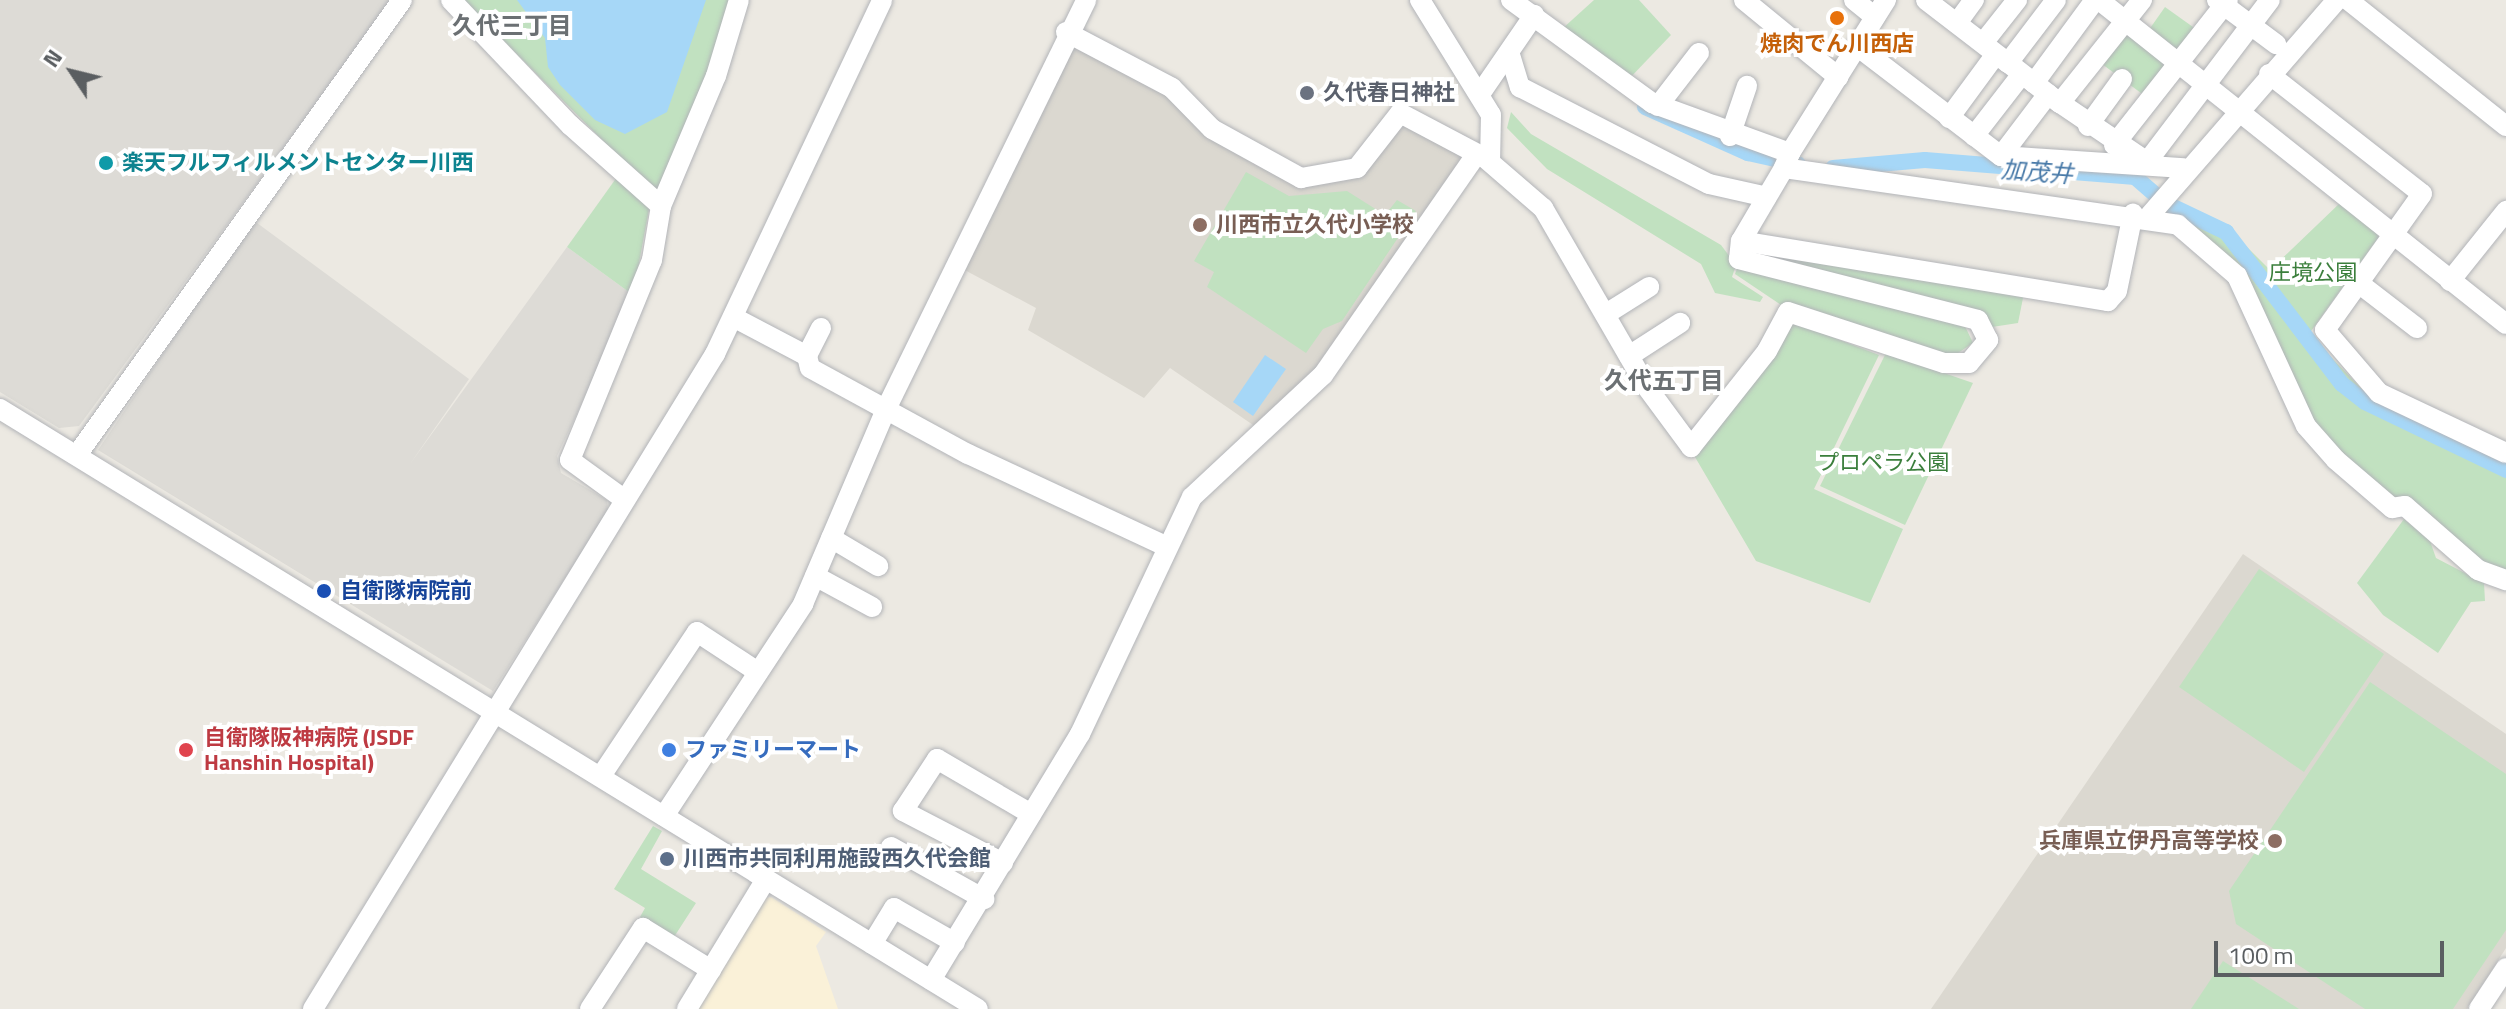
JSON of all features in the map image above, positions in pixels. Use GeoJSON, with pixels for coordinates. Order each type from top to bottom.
{"type":"FeatureCollection","features":[{"type":"Feature","properties":{"kind":"street"},"geometry":{"type":"LineString","coordinates":[[77,455],[402,0]]}},
{"type":"Feature","properties":{"kind":"street"},"geometry":{"type":"LineString","coordinates":[[451,0],[570,125],[661,206]]}},
{"type":"Feature","properties":{"kind":"street"},"geometry":{"type":"LineString","coordinates":[[621,497],[570,460],[652,260],[661,206],[716,76],[739,0]]}},
{"type":"Feature","properties":{"kind":"street"},"geometry":{"type":"LineString","coordinates":[[313,1009],[733,317],[882,0]]}},
{"type":"Feature","properties":{"kind":"street"},"geometry":{"type":"LineString","coordinates":[[664,816],[758,672],[815,576],[887,407],[1066,32],[1086,0]]}},
{"type":"Feature","properties":{"kind":"street"},"geometry":{"type":"LineString","coordinates":[[931,980],[984,899],[1099,699],[1165,546],[1192,497],[1323,375],[1483,159],[1491,115],[1420,0]]}},
{"type":"Feature","properties":{"kind":"street"},"geometry":{"type":"LineString","coordinates":[[1511,0],[1658,106],[1787,161],[2142,215],[2199,237],[2237,276],[2306,426],[2336,460],[2392,508],[2405,506],[2478,570],[2506,580]]}},
{"type":"Feature","properties":{"kind":"street"},"geometry":{"type":"LineString","coordinates":[[1729,273],[1740,243],[1880,8],[1854,0]]}},
{"type":"Feature","properties":{"kind":"street"},"geometry":{"type":"LineString","coordinates":[[1926,0],[2138,163],[2147,162],[2270,0]]}},
{"type":"Feature","properties":{"kind":"street"},"geometry":{"type":"LineString","coordinates":[[1957,23],[1974,0]]}},
{"type":"Feature","properties":{"kind":"street"},"geometry":{"type":"LineString","coordinates":[[2017,0],[2022,74]]}},
{"type":"Feature","properties":{"kind":"street"},"geometry":{"type":"LineString","coordinates":[[2001,156],[2022,74],[2056,0]]}},
{"type":"Feature","properties":{"kind":"street"},"geometry":{"type":"LineString","coordinates":[[1949,118],[2022,74],[2124,23],[2142,0]]}},
{"type":"Feature","properties":{"kind":"street"},"geometry":{"type":"LineString","coordinates":[[1740,243],[2108,301],[2117,291],[2142,215],[2337,0]]}},
{"type":"Feature","properties":{"kind":"street"},"geometry":{"type":"LineString","coordinates":[[2348,0],[2506,126]]}},
{"type":"Feature","properties":{"kind":"street"},"geometry":{"type":"LineString","coordinates":[[1749,1],[1838,77]]}},
{"type":"Feature","properties":{"kind":"street"},"geometry":{"type":"LineString","coordinates":[[1974,136],[2022,74],[2097,1],[2204,84],[2233,112],[2506,324]]}},
{"type":"Feature","properties":{"kind":"street"},"geometry":{"type":"LineString","coordinates":[[2114,145],[2223,2],[2276,44]]}},
{"type":"Feature","properties":{"kind":"street"},"geometry":{"type":"LineString","coordinates":[[1480,94],[1510,55],[1534,15]]}},
{"type":"Feature","properties":{"kind":"street"},"geometry":{"type":"LineString","coordinates":[[1066,32],[1172,88],[1212,129],[1301,178],[1357,168],[1400,113],[1483,159],[1543,208],[1629,356],[1691,447],[1767,351],[1788,312],[1944,363],[1969,363],[1988,340],[1978,320],[1747,263],[1740,243]]}},
{"type":"Feature","properties":{"kind":"street"},"geometry":{"type":"LineString","coordinates":[[1857,46],[2001,156],[2184,168]]}},
{"type":"Feature","properties":{"kind":"street"},"geometry":{"type":"LineString","coordinates":[[1658,106],[1699,53]]}},
{"type":"Feature","properties":{"kind":"street"},"geometry":{"type":"LineString","coordinates":[[1510,55],[1514,77],[1529,93],[1709,184],[1767,197]]}},
{"type":"Feature","properties":{"kind":"street"},"geometry":{"type":"LineString","coordinates":[[2269,74],[2422,194],[2324,324],[2356,372],[2379,393],[2506,453]]}},
{"type":"Feature","properties":{"kind":"street"},"geometry":{"type":"LineString","coordinates":[[2088,126],[2122,79]]}},
{"type":"Feature","properties":{"kind":"street"},"geometry":{"type":"LineString","coordinates":[[1730,136],[1747,86]]}},
{"type":"Feature","properties":{"kind":"street"},"geometry":{"type":"LineString","coordinates":[[2450,281],[2506,211]]}},
{"type":"Feature","properties":{"kind":"street"},"geometry":{"type":"LineString","coordinates":[[2356,281],[2413,321]]}},
{"type":"Feature","properties":{"kind":"street"},"geometry":{"type":"LineString","coordinates":[[1606,314],[1649,287]]}},
{"type":"Feature","properties":{"kind":"street"},"geometry":{"type":"LineString","coordinates":[[733,317],[807,356]]}},
{"type":"Feature","properties":{"kind":"street"},"geometry":{"type":"LineString","coordinates":[[1629,356],[1680,323]]}},
{"type":"Feature","properties":{"kind":"street"},"geometry":{"type":"LineString","coordinates":[[821,328],[807,356],[810,368],[887,407],[968,454],[1165,546]]}},
{"type":"Feature","properties":{"kind":"street"},"geometry":{"type":"LineString","coordinates":[[0,409],[494,709],[978,1009]]}},
{"type":"Feature","properties":{"kind":"street"},"geometry":{"type":"LineString","coordinates":[[831,538],[878,566]]}},
{"type":"Feature","properties":{"kind":"street"},"geometry":{"type":"LineString","coordinates":[[815,576],[872,607]]}},
{"type":"Feature","properties":{"kind":"street"},"geometry":{"type":"LineString","coordinates":[[601,776],[697,632],[758,672]]}},
{"type":"Feature","properties":{"kind":"street"},"geometry":{"type":"LineString","coordinates":[[1003,863],[903,811],[937,759],[1031,814]]}},
{"type":"Feature","properties":{"kind":"street"},"geometry":{"type":"LineString","coordinates":[[891,847],[984,899]]}},
{"type":"Feature","properties":{"kind":"street"},"geometry":{"type":"LineString","coordinates":[[687,1009],[766,879]]}},
{"type":"Feature","properties":{"kind":"street"},"geometry":{"type":"LineString","coordinates":[[872,944],[894,908],[955,943]]}},
{"type":"Feature","properties":{"kind":"street"},"geometry":{"type":"LineString","coordinates":[[590,1009],[643,928],[711,970]]}},
{"type":"Feature","properties":{"kind":"street"},"geometry":{"type":"LineString","coordinates":[[2479,1009],[2506,968]]}},
{"type":"Feature","properties":{"kind":"shaded area","name":"楽天フルフィルメントセンター川西"},"geometry":{"type":"Polygon","coordinates":[[[0,0],[392,0],[79,426],[59,428],[0,392],[0,0]]]}},
{"type":"Feature","properties":{"kind":"shaded area","name":"川西市立久代小学校"},"geometry":{"type":"Polygon","coordinates":[[[1067,41],[1139,76],[1300,183],[1352,174],[1397,122],[1467,158],[1319,373],[1256,427],[1170,368],[1144,398],[1028,330],[1036,308],[959,267],[1067,41]]]}},
{"type":"Feature","properties":{"kind":"shaded area"},"geometry":{"type":"Polygon","coordinates":[[[253,220],[469,379],[410,464],[567,247],[633,295],[557,456],[561,473],[607,500],[608,511],[493,691],[98,450],[253,220]]]}},
{"type":"Feature","properties":{"kind":"shaded area","name":"兵庫県立伊丹高等学校"},"geometry":{"type":"Polygon","coordinates":[[[2243,554],[2506,734],[2506,948],[2467,1009],[1931,1009],[2243,554]]]}},
{"type":"Feature","properties":{"kind":"shaded area"},"geometry":{"type":"Polygon","coordinates":[[[771,897],[826,932],[816,946],[838,1009],[692,1009],[760,899],[771,897]]]}},
{"type":"Feature","properties":{"kind":"green space"},"geometry":{"type":"Polygon","coordinates":[[[463,0],[733,0],[670,188],[651,189],[463,0]]]}},
{"type":"Feature","properties":{"kind":"green space"},"geometry":{"type":"Polygon","coordinates":[[[1594,0],[1639,0],[1671,35],[1627,81],[1562,29],[1594,0]]]}},
{"type":"Feature","properties":{"kind":"green space"},"geometry":{"type":"Polygon","coordinates":[[[2165,7],[2200,32],[2180,59],[2146,34],[2165,7]]]}},
{"type":"Feature","properties":{"kind":"green space"},"geometry":{"type":"Polygon","coordinates":[[[2124,27],[2175,65],[2149,99],[2098,61],[2124,27]]]}},
{"type":"Feature","properties":{"kind":"green space"},"geometry":{"type":"Polygon","coordinates":[[[1511,112],[1531,134],[1721,245],[1736,265],[1732,277],[1763,297],[1760,302],[1715,293],[1701,264],[1547,169],[1507,128],[1511,112]]]}},
{"type":"Feature","properties":{"kind":"green space"},"geometry":{"type":"Polygon","coordinates":[[[1246,172],[1289,196],[1347,191],[1385,215],[1397,200],[1416,211],[1342,321],[1323,329],[1306,353],[1207,287],[1214,272],[1194,261],[1246,172]]]}},
{"type":"Feature","properties":{"kind":"green space"},"geometry":{"type":"Polygon","coordinates":[[[617,177],[650,204],[633,295],[567,247],[617,177]]]}},
{"type":"Feature","properties":{"kind":"green space","name":"庄境公園"},"geometry":{"type":"Polygon","coordinates":[[[2166,200],[2227,227],[2270,270],[2341,202],[2377,229],[2378,238],[2309,334],[2381,409],[2506,466],[2506,577],[2393,504],[2308,423],[2239,276],[2161,213],[2166,200]]]}},
{"type":"Feature","properties":{"kind":"green space"},"geometry":{"type":"Polygon","coordinates":[[[1753,251],[2024,293],[2018,323],[1992,327],[1760,264],[1753,251]]]}},
{"type":"Feature","properties":{"kind":"green space"},"geometry":{"type":"Polygon","coordinates":[[[1738,266],[1964,324],[1973,343],[1952,357],[1787,309],[1735,274],[1738,266]]]}},
{"type":"Feature","properties":{"kind":"green space"},"geometry":{"type":"Polygon","coordinates":[[[1790,321],[1879,355],[1814,489],[1903,529],[1870,603],[1756,561],[1695,457],[1790,321]]]}},
{"type":"Feature","properties":{"kind":"green space","name":"プロペラ公園"},"geometry":{"type":"Polygon","coordinates":[[[1886,353],[1973,383],[1905,525],[1820,486],[1886,353]]]}},
{"type":"Feature","properties":{"kind":"green space"},"geometry":{"type":"Polygon","coordinates":[[[2404,519],[2430,541],[2436,558],[2484,583],[2485,601],[2471,602],[2438,653],[2383,615],[2357,583],[2404,519]]]}},
{"type":"Feature","properties":{"kind":"green space"},"geometry":{"type":"Polygon","coordinates":[[[2259,569],[2384,654],[2304,772],[2179,687],[2259,569]]]}},
{"type":"Feature","properties":{"kind":"green space"},"geometry":{"type":"Polygon","coordinates":[[[2370,682],[2506,774],[2506,930],[2453,1009],[2365,1009],[2236,924],[2229,891],[2370,682]]]}},
{"type":"Feature","properties":{"kind":"green space"},"geometry":{"type":"Polygon","coordinates":[[[653,826],[662,831],[641,869],[696,903],[674,937],[640,917],[645,908],[614,889],[653,826]]]}},
{"type":"Feature","properties":{"kind":"green space"},"geometry":{"type":"Polygon","coordinates":[[[2223,961],[2299,1009],[2191,1009],[2223,961]]]}},
{"type":"Feature","properties":{"kind":"water"},"geometry":{"type":"Polygon","coordinates":[[[517,0],[706,0],[667,112],[625,134],[595,120],[560,85],[548,67],[545,38],[517,0]]]}},
{"type":"Feature","properties":{"kind":"water"},"geometry":{"type":"Polygon","coordinates":[[[1265,355],[1286,369],[1253,416],[1233,402],[1265,355]]]}},
{"type":"Feature","properties":{"kind":"waterway","name":"加茂井"},"geometry":{"type":"LineString","coordinates":[[1645,107],[1748,153],[1798,164]]}},
{"type":"Feature","properties":{"kind":"waterway","name":"加茂井"},"geometry":{"type":"LineString","coordinates":[[1833,168],[1925,160],[2135,177],[2165,203],[2226,232],[2342,384],[2365,402],[2506,470]]}},
{"type":"Feature","properties":{"kind":"place","name":"焼肉でん川西店"},"geometry":{"type":"Point","coordinates":[1837,18]}},
{"type":"Feature","properties":{"kind":"place","name":"久代春日神社"},"geometry":{"type":"Point","coordinates":[1307,93]}},
{"type":"Feature","properties":{"kind":"place","name":"楽天フルフィルメントセンター川西"},"geometry":{"type":"Point","coordinates":[106,163]}},
{"type":"Feature","properties":{"kind":"place","name":"川西市立久代小学校"},"geometry":{"type":"Point","coordinates":[1200,225]}},
{"type":"Feature","properties":{"kind":"place","name":"自衛隊病院前"},"geometry":{"type":"Point","coordinates":[324,591]}},
{"type":"Feature","properties":{"kind":"place","name":"自衛隊阪神病院 (JSDF Hanshin Hospital)"},"geometry":{"type":"Point","coordinates":[186,750]}},
{"type":"Feature","properties":{"kind":"place","name":"ファミリーマート"},"geometry":{"type":"Point","coordinates":[669,750]}},
{"type":"Feature","properties":{"kind":"place","name":"兵庫県立伊丹高等学校"},"geometry":{"type":"Point","coordinates":[2275,841]}},
{"type":"Feature","properties":{"kind":"place","name":"川西市共同利用施設西久代会館"},"geometry":{"type":"Point","coordinates":[667,859]}},
{"type":"Feature","properties":{"kind":"district","name":"久代三丁目"},"geometry":{"type":"Point","coordinates":[512,26]}},
{"type":"Feature","properties":{"kind":"district","name":"久代五丁目"},"geometry":{"type":"Point","coordinates":[1664,381]}}]}
